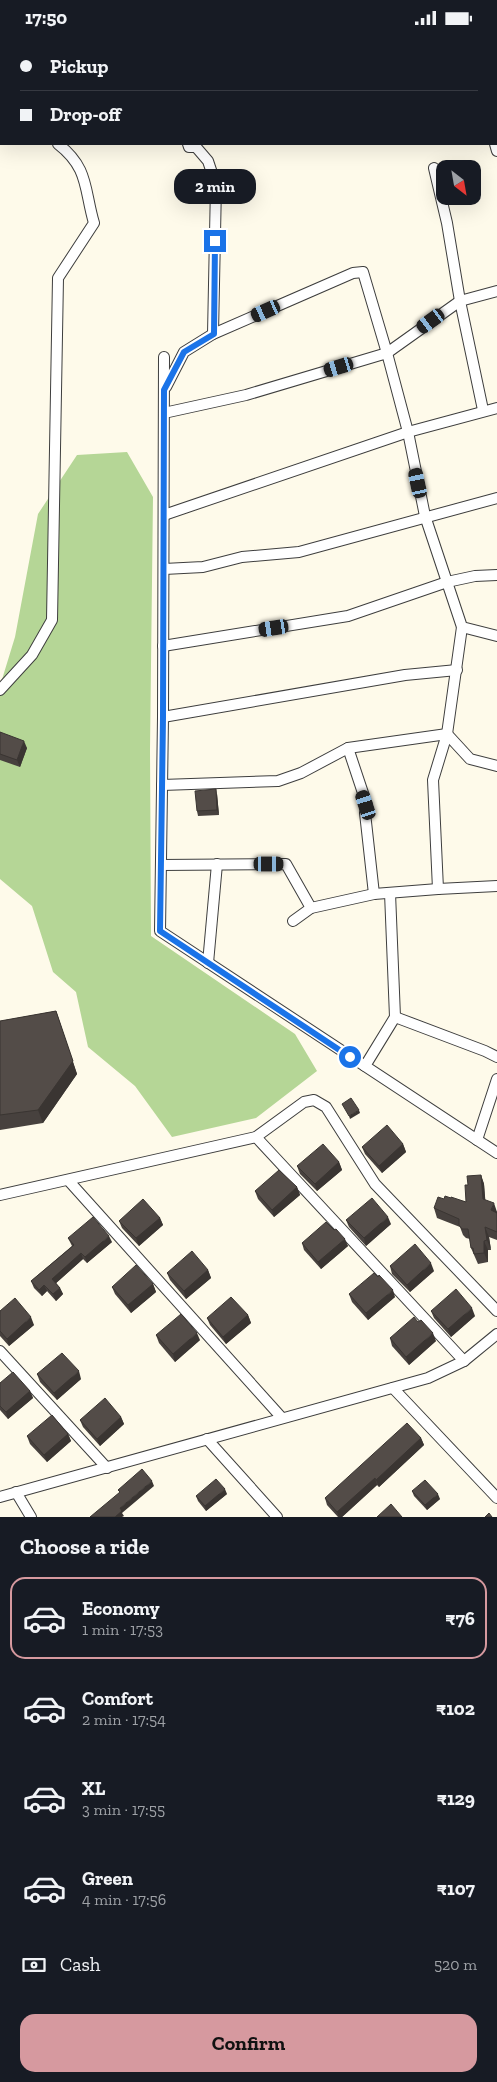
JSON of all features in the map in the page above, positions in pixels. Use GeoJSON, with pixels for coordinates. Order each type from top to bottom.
{"type":"FeatureCollection","features":[{"type":"Feature","properties":{"kind":"street"},"geometry":{"type":"LineString","coordinates":[[0,690],[32,655],[52,620],[58,278],[94,223],[83,176],[72,155],[59,145]]}},
{"type":"Feature","properties":{"kind":"street"},"geometry":{"type":"LineString","coordinates":[[188,145],[189,147],[196,147],[208,161],[216,185],[214,334]]}},
{"type":"Feature","properties":{"kind":"street"},"geometry":{"type":"LineString","coordinates":[[434,168],[447,223],[460,301],[483,410]]}},
{"type":"Feature","properties":{"kind":"street"},"geometry":{"type":"LineString","coordinates":[[164,390],[184,352],[214,334],[353,273],[363,272],[408,432],[425,516],[462,627],[447,734],[433,780],[438,889]]}},
{"type":"Feature","properties":{"kind":"street"},"geometry":{"type":"LineString","coordinates":[[164,413],[246,395],[387,353],[460,301],[497,291]]}},
{"type":"Feature","properties":{"kind":"street"},"geometry":{"type":"LineString","coordinates":[[164,357],[164,646],[160,931],[497,1153]]}},
{"type":"Feature","properties":{"kind":"street"},"geometry":{"type":"LineString","coordinates":[[164,515],[408,432],[483,410],[497,408]]}},
{"type":"Feature","properties":{"kind":"street"},"geometry":{"type":"LineString","coordinates":[[164,569],[203,567],[242,557],[299,552],[425,516],[497,498]]}},
{"type":"Feature","properties":{"kind":"street"},"geometry":{"type":"LineString","coordinates":[[164,646],[348,616],[447,582],[475,576],[497,575]]}},
{"type":"Feature","properties":{"kind":"street"},"geometry":{"type":"LineString","coordinates":[[462,627],[497,636]]}},
{"type":"Feature","properties":{"kind":"street"},"geometry":{"type":"LineString","coordinates":[[163,717],[406,675],[457,670]]}},
{"type":"Feature","properties":{"kind":"street"},"geometry":{"type":"LineString","coordinates":[[162,785],[278,781],[301,773],[348,748],[447,734]]}},
{"type":"Feature","properties":{"kind":"street"},"geometry":{"type":"LineString","coordinates":[[447,734],[470,759],[497,767]]}},
{"type":"Feature","properties":{"kind":"street"},"geometry":{"type":"LineString","coordinates":[[348,748],[366,805],[364,813],[374,894]]}},
{"type":"Feature","properties":{"kind":"street"},"geometry":{"type":"LineString","coordinates":[[208,963],[217,864]]}},
{"type":"Feature","properties":{"kind":"street"},"geometry":{"type":"LineString","coordinates":[[161,865],[286,864],[311,907]]}},
{"type":"Feature","properties":{"kind":"street"},"geometry":{"type":"LineString","coordinates":[[293,921],[311,907],[374,894],[497,886]]}},
{"type":"Feature","properties":{"kind":"street"},"geometry":{"type":"LineString","coordinates":[[365,1067],[395,1017],[390,893]]}},
{"type":"Feature","properties":{"kind":"street"},"geometry":{"type":"LineString","coordinates":[[395,1017],[497,1057]]}},
{"type":"Feature","properties":{"kind":"street"},"geometry":{"type":"LineString","coordinates":[[477,1140],[497,1079]]}},
{"type":"Feature","properties":{"kind":"street"},"geometry":{"type":"LineString","coordinates":[[0,1195],[256,1137],[304,1102],[314,1100],[326,1107],[375,1184],[497,1311]]}},
{"type":"Feature","properties":{"kind":"street"},"geometry":{"type":"LineString","coordinates":[[256,1137],[464,1361]]}},
{"type":"Feature","properties":{"kind":"street"},"geometry":{"type":"LineString","coordinates":[[68,1180],[282,1418]]}},
{"type":"Feature","properties":{"kind":"street"},"geometry":{"type":"LineString","coordinates":[[0,1497],[428,1378],[464,1361],[497,1334]]}},
{"type":"Feature","properties":{"kind":"street"},"geometry":{"type":"LineString","coordinates":[[0,1351],[107,1468]]}},
{"type":"Feature","properties":{"kind":"street"},"geometry":{"type":"LineString","coordinates":[[393,1388],[497,1498]]}},
{"type":"Feature","properties":{"kind":"street"},"geometry":{"type":"LineString","coordinates":[[207,1439],[278,1517]]}},
{"type":"Feature","properties":{"kind":"street"},"geometry":{"type":"LineString","coordinates":[[16,1492],[31,1517]]}},
{"type":"Feature","properties":{"kind":"green space"},"geometry":{"type":"Polygon","coordinates":[[[127,452],[153,497],[150,750],[151,936],[295,1034],[317,1071],[256,1118],[172,1137],[135,1086],[88,1047],[76,992],[53,972],[32,906],[0,879],[0,686],[15,637],[38,514],[77,455],[127,452]]]}},
{"type":"Feature","properties":{"kind":"building"},"geometry":{"type":"Polygon","coordinates":[[[0,732],[24,741],[17,760],[0,754],[0,732]]]}},
{"type":"Feature","properties":{"kind":"building"},"geometry":{"type":"Polygon","coordinates":[[[216,789],[217,810],[197,811],[195,791],[216,789]]]}},
{"type":"Feature","properties":{"kind":"building"},"geometry":{"type":"Polygon","coordinates":[[[56,1011],[73,1061],[38,1110],[0,1115],[0,1021],[56,1011]]]}},
{"type":"Feature","properties":{"kind":"building"},"geometry":{"type":"Polygon","coordinates":[[[351,1098],[359,1110],[349,1116],[342,1104],[351,1098]]]}},
{"type":"Feature","properties":{"kind":"building"},"geometry":{"type":"Polygon","coordinates":[[[387,1125],[403,1144],[379,1166],[362,1147],[387,1125]]]}},
{"type":"Feature","properties":{"kind":"building"},"geometry":{"type":"Polygon","coordinates":[[[323,1144],[339,1162],[315,1184],[297,1166],[323,1144]]]}},
{"type":"Feature","properties":{"kind":"building"},"geometry":{"type":"Polygon","coordinates":[[[279,1170],[297,1187],[272,1210],[255,1191],[279,1170]]]}},
{"type":"Feature","properties":{"kind":"building"},"geometry":{"type":"Polygon","coordinates":[[[481,1175],[483,1199],[494,1203],[491,1210],[497,1213],[497,1232],[485,1227],[487,1240],[484,1241],[484,1253],[474,1254],[473,1248],[471,1248],[468,1229],[462,1229],[459,1225],[459,1219],[434,1208],[438,1197],[444,1199],[445,1196],[451,1197],[466,1202],[465,1185],[468,1185],[467,1176],[481,1175]]]}},
{"type":"Feature","properties":{"kind":"building"},"geometry":{"type":"Polygon","coordinates":[[[372,1198],[388,1217],[364,1238],[346,1220],[372,1198]]]}},
{"type":"Feature","properties":{"kind":"building"},"geometry":{"type":"Polygon","coordinates":[[[143,1199],[160,1218],[136,1238],[119,1221],[143,1199]]]}},
{"type":"Feature","properties":{"kind":"building"},"geometry":{"type":"Polygon","coordinates":[[[93,1217],[109,1236],[85,1257],[81,1253],[52,1279],[60,1288],[53,1294],[44,1285],[39,1290],[31,1281],[74,1245],[68,1238],[93,1217]]]}},
{"type":"Feature","properties":{"kind":"building"},"geometry":{"type":"Polygon","coordinates":[[[326,1222],[345,1239],[318,1262],[302,1243],[326,1222]]]}},
{"type":"Feature","properties":{"kind":"building"},"geometry":{"type":"Polygon","coordinates":[[[415,1244],[431,1263],[407,1285],[390,1266],[415,1244]]]}},
{"type":"Feature","properties":{"kind":"building"},"geometry":{"type":"Polygon","coordinates":[[[192,1251],[208,1270],[184,1291],[167,1273],[192,1251]]]}},
{"type":"Feature","properties":{"kind":"building"},"geometry":{"type":"Polygon","coordinates":[[[136,1265],[153,1284],[128,1305],[112,1287],[136,1265]]]}},
{"type":"Feature","properties":{"kind":"building"},"geometry":{"type":"Polygon","coordinates":[[[374,1273],[378,1277],[379,1275],[393,1290],[366,1313],[349,1294],[374,1273]]]}},
{"type":"Feature","properties":{"kind":"building"},"geometry":{"type":"Polygon","coordinates":[[[456,1289],[472,1308],[448,1329],[431,1311],[456,1289]]]}},
{"type":"Feature","properties":{"kind":"building"},"geometry":{"type":"Polygon","coordinates":[[[231,1297],[248,1315],[223,1337],[207,1318],[231,1297]]]}},
{"type":"Feature","properties":{"kind":"building"},"geometry":{"type":"Polygon","coordinates":[[[15,1298],[31,1317],[7,1339],[0,1331],[0,1311],[15,1298]]]}},
{"type":"Feature","properties":{"kind":"building"},"geometry":{"type":"Polygon","coordinates":[[[181,1314],[197,1333],[173,1354],[156,1335],[181,1314]]]}},
{"type":"Feature","properties":{"kind":"building"},"geometry":{"type":"Polygon","coordinates":[[[414,1317],[418,1322],[421,1320],[433,1333],[406,1357],[390,1338],[414,1317]]]}},
{"type":"Feature","properties":{"kind":"building"},"geometry":{"type":"Polygon","coordinates":[[[62,1353],[79,1371],[54,1393],[37,1374],[62,1353]]]}},
{"type":"Feature","properties":{"kind":"building"},"geometry":{"type":"Polygon","coordinates":[[[13,1372],[30,1391],[6,1412],[0,1406],[0,1383],[13,1372]]]}},
{"type":"Feature","properties":{"kind":"building"},"geometry":{"type":"Polygon","coordinates":[[[105,1398],[121,1417],[97,1439],[80,1420],[105,1398]]]}},
{"type":"Feature","properties":{"kind":"building"},"geometry":{"type":"Polygon","coordinates":[[[52,1415],[68,1434],[44,1455],[27,1436],[52,1415]]]}},
{"type":"Feature","properties":{"kind":"building"},"geometry":{"type":"Polygon","coordinates":[[[407,1423],[421,1438],[376,1480],[375,1478],[337,1512],[325,1498],[407,1423]]]}},
{"type":"Feature","properties":{"kind":"building"},"geometry":{"type":"Polygon","coordinates":[[[142,1469],[152,1481],[120,1508],[122,1511],[115,1517],[90,1517],[120,1492],[118,1490],[142,1469]]]}},
{"type":"Feature","properties":{"kind":"building"},"geometry":{"type":"Polygon","coordinates":[[[216,1479],[225,1489],[205,1506],[196,1496],[216,1479]]]}},
{"type":"Feature","properties":{"kind":"building"},"geometry":{"type":"Polygon","coordinates":[[[425,1480],[438,1494],[425,1505],[412,1491],[425,1480]]]}},
{"type":"Feature","properties":{"kind":"building"},"geometry":{"type":"Polygon","coordinates":[[[391,1504],[402,1517],[377,1517],[391,1504]]]}},
{"type":"Feature","properties":{"kind":"route"},"geometry":{"type":"LineString","coordinates":[[215,241],[214,334],[184,352],[164,390],[160,931],[350,1057]]}}]}
